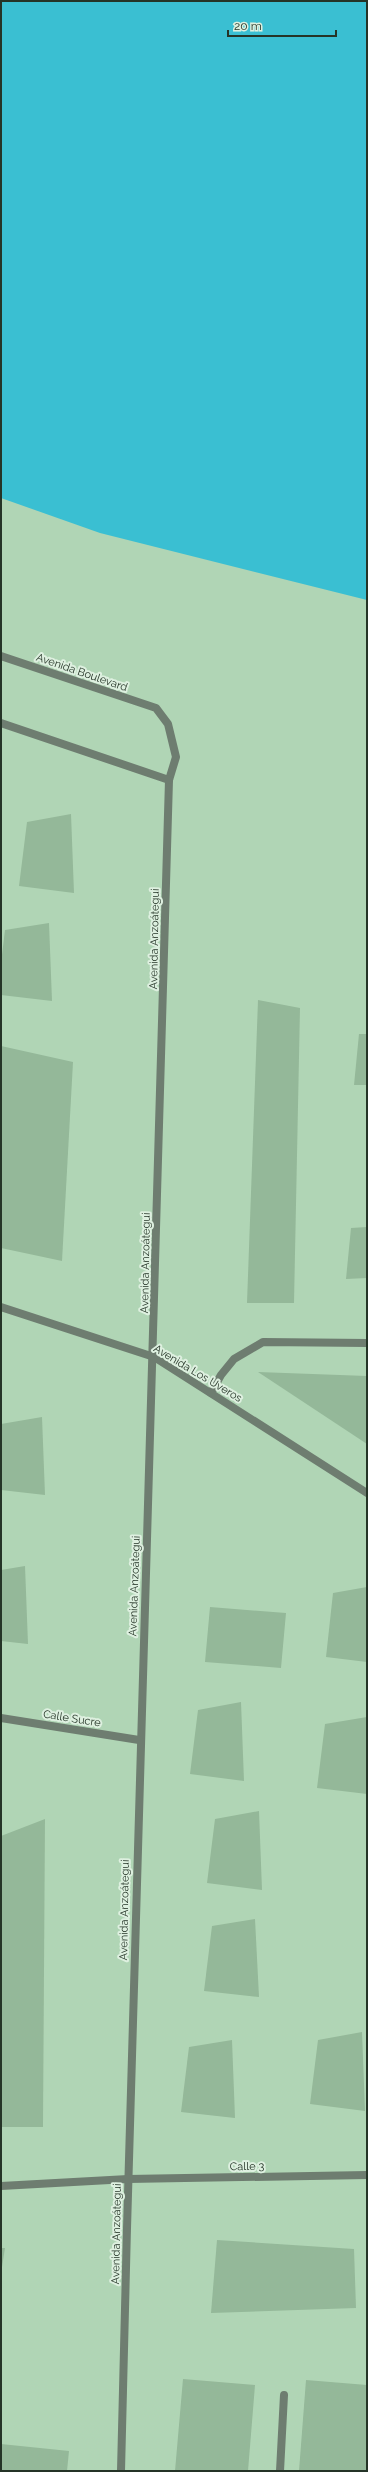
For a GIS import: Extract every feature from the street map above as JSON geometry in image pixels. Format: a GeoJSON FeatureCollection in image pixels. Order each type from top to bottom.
{"type":"FeatureCollection","features":[{"type":"Feature","properties":{"kind":"street","name":"Avenida Boulevard"},"geometry":{"type":"LineString","coordinates":[[1,656],[156,708]]}},
{"type":"Feature","properties":{"kind":"street","name":"Avenida Anzoátegui"},"geometry":{"type":"LineString","coordinates":[[121,2471],[139,1740],[154,1357],[168,780],[176,757],[168,724],[156,708]]}},
{"type":"Feature","properties":{"kind":"street"},"geometry":{"type":"LineString","coordinates":[[1,723],[168,780]]}},
{"type":"Feature","properties":{"kind":"street","name":"Avenida Los Uveros"},"geometry":{"type":"LineString","coordinates":[[1,1307],[154,1357],[367,1493]]}},
{"type":"Feature","properties":{"kind":"street"},"geometry":{"type":"LineString","coordinates":[[211,1393],[221,1375],[234,1359],[248,1349],[263,1342],[367,1343]]}},
{"type":"Feature","properties":{"kind":"street","name":"Calle Sucre"},"geometry":{"type":"LineString","coordinates":[[1,1718],[139,1740]]}},
{"type":"Feature","properties":{"kind":"street","name":"Calle 3"},"geometry":{"type":"LineString","coordinates":[[1,2186],[128,2179],[367,2175]]}},
{"type":"Feature","properties":{"kind":"street"},"geometry":{"type":"LineString","coordinates":[[280,2471],[284,2395]]}},
{"type":"Feature","properties":{"kind":"water"},"geometry":{"type":"Polygon","coordinates":[[[1,1],[367,1],[367,600],[100,533],[1,498],[1,1]]]}},
{"type":"Feature","properties":{"kind":"building"},"geometry":{"type":"Polygon","coordinates":[[[71,814],[74,893],[19,886],[27,822],[71,814]]]}},
{"type":"Feature","properties":{"kind":"building"},"geometry":{"type":"Polygon","coordinates":[[[49,923],[52,1001],[1,995],[1,963],[5,930],[49,923]]]}},
{"type":"Feature","properties":{"kind":"building"},"geometry":{"type":"Polygon","coordinates":[[[258,1000],[300,1008],[294,1303],[247,1303],[258,1000]]]}},
{"type":"Feature","properties":{"kind":"building"},"geometry":{"type":"Polygon","coordinates":[[[359,1034],[367,1034],[367,1085],[354,1085],[359,1034]]]}},
{"type":"Feature","properties":{"kind":"building"},"geometry":{"type":"Polygon","coordinates":[[[1,1046],[73,1062],[62,1261],[1,1248],[1,1046]]]}},
{"type":"Feature","properties":{"kind":"building"},"geometry":{"type":"Polygon","coordinates":[[[367,1227],[367,1278],[346,1279],[351,1228],[367,1227]]]}},
{"type":"Feature","properties":{"kind":"building"},"geometry":{"type":"Polygon","coordinates":[[[258,1372],[367,1376],[367,1444],[258,1372]]]}},
{"type":"Feature","properties":{"kind":"building"},"geometry":{"type":"Polygon","coordinates":[[[42,1417],[45,1495],[1,1490],[1,1424],[42,1417]]]}},
{"type":"Feature","properties":{"kind":"building"},"geometry":{"type":"Polygon","coordinates":[[[25,1566],[28,1644],[1,1641],[1,1570],[25,1566]]]}},
{"type":"Feature","properties":{"kind":"building"},"geometry":{"type":"Polygon","coordinates":[[[367,1587],[367,1662],[326,1657],[333,1593],[367,1587]]]}},
{"type":"Feature","properties":{"kind":"building"},"geometry":{"type":"Polygon","coordinates":[[[210,1607],[286,1613],[281,1668],[205,1662],[210,1607]]]}},
{"type":"Feature","properties":{"kind":"building"},"geometry":{"type":"Polygon","coordinates":[[[241,1702],[244,1781],[190,1774],[198,1710],[241,1702]]]}},
{"type":"Feature","properties":{"kind":"building"},"geometry":{"type":"Polygon","coordinates":[[[367,1717],[367,1794],[317,1788],[325,1724],[367,1717]]]}},
{"type":"Feature","properties":{"kind":"building"},"geometry":{"type":"Polygon","coordinates":[[[259,1811],[262,1890],[207,1883],[215,1819],[259,1811]]]}},
{"type":"Feature","properties":{"kind":"building"},"geometry":{"type":"Polygon","coordinates":[[[45,1819],[43,2127],[1,2127],[1,1836],[45,1819]]]}},
{"type":"Feature","properties":{"kind":"building"},"geometry":{"type":"Polygon","coordinates":[[[255,1919],[259,1997],[204,1991],[212,1926],[255,1919]]]}},
{"type":"Feature","properties":{"kind":"building"},"geometry":{"type":"Polygon","coordinates":[[[362,2032],[365,2111],[310,2104],[318,2040],[362,2032]]]}},
{"type":"Feature","properties":{"kind":"building"},"geometry":{"type":"Polygon","coordinates":[[[232,2040],[235,2118],[181,2112],[189,2047],[232,2040]]]}},
{"type":"Feature","properties":{"kind":"building"},"geometry":{"type":"Polygon","coordinates":[[[217,2240],[354,2249],[356,2308],[211,2313],[217,2240]]]}},
{"type":"Feature","properties":{"kind":"building"},"geometry":{"type":"Polygon","coordinates":[[[1,2248],[5,2248],[2,2267],[1,2267],[1,2248]]]}},
{"type":"Feature","properties":{"kind":"building"},"geometry":{"type":"Polygon","coordinates":[[[183,2379],[255,2385],[248,2471],[175,2471],[183,2379]]]}},
{"type":"Feature","properties":{"kind":"building"},"geometry":{"type":"Polygon","coordinates":[[[306,2380],[367,2385],[367,2471],[299,2471],[306,2380]]]}},
{"type":"Feature","properties":{"kind":"building"},"geometry":{"type":"Polygon","coordinates":[[[1,2444],[69,2451],[67,2471],[1,2471],[1,2444]]]}}]}
